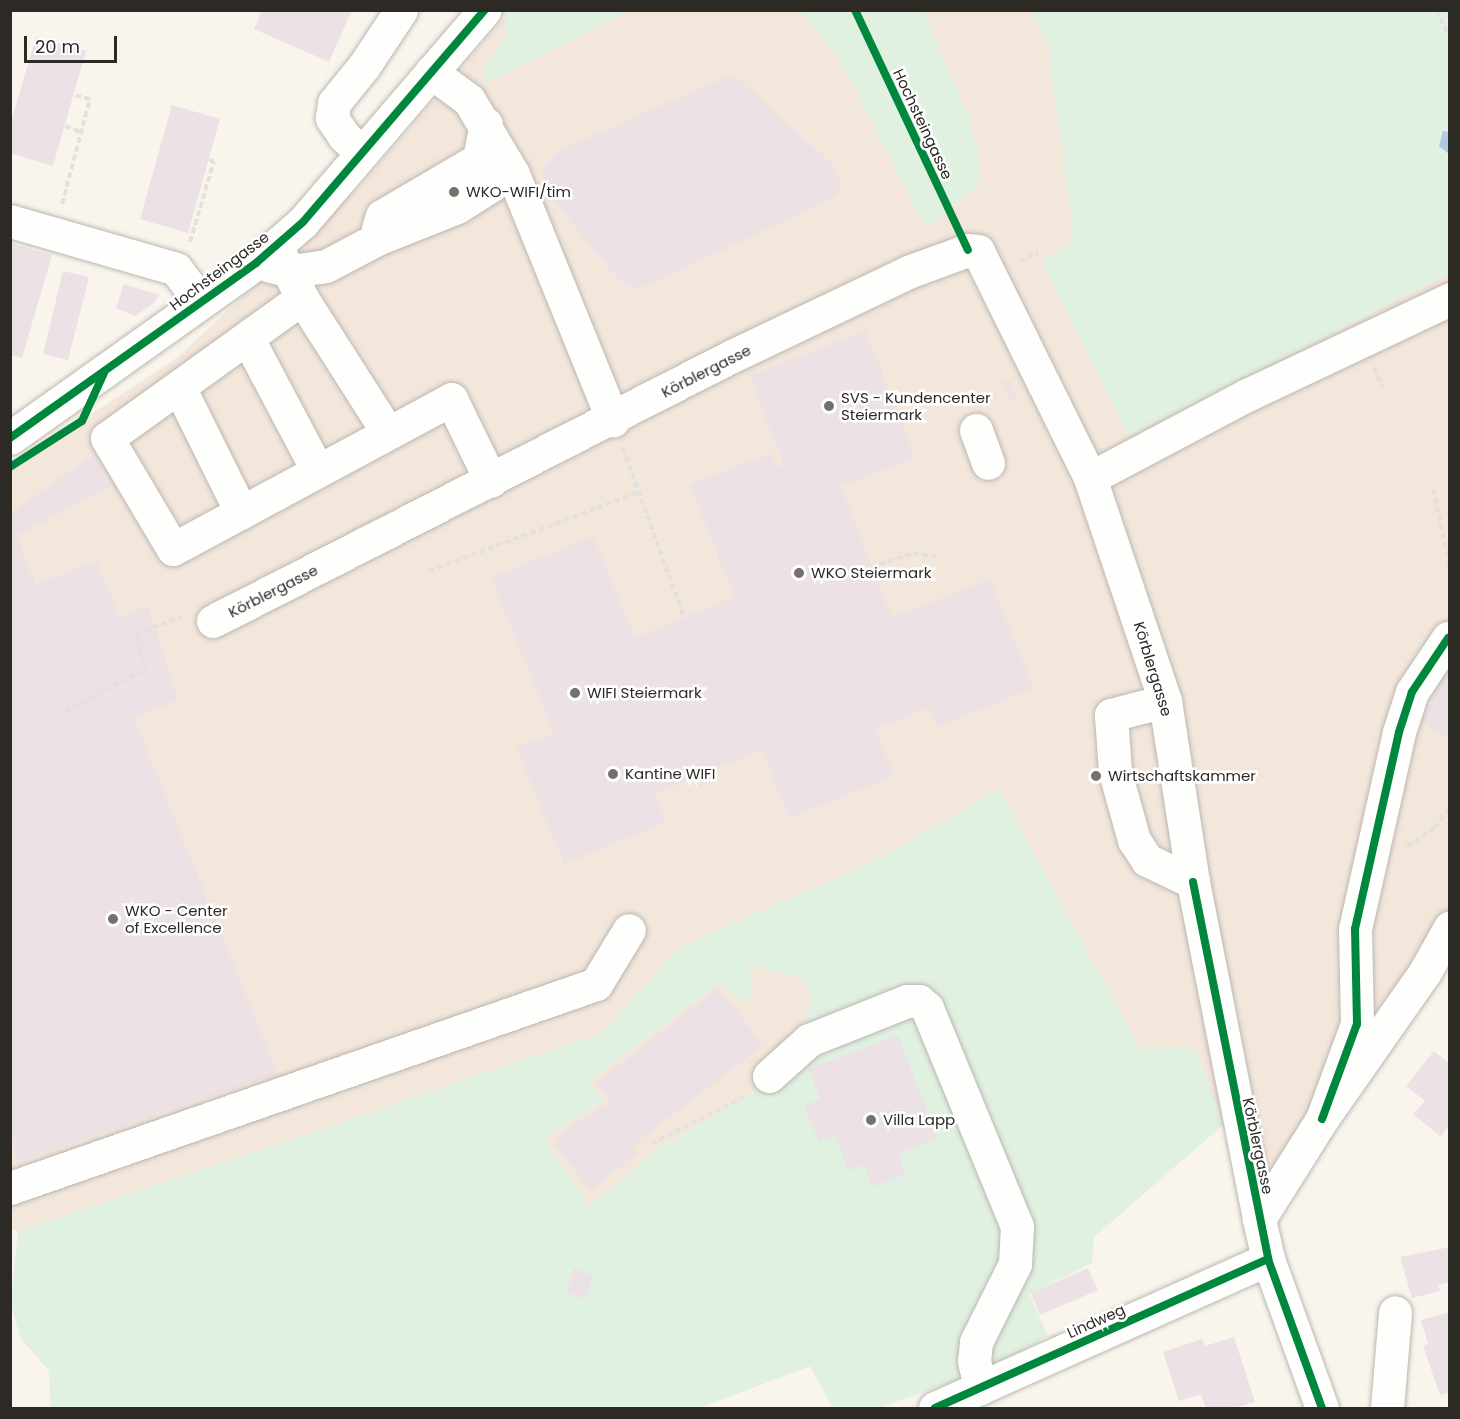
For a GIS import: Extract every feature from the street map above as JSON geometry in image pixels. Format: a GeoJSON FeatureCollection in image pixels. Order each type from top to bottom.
{"type":"FeatureCollection","features":[{"type":"Feature","properties":{"kind":"street"},"geometry":{"type":"LineString","coordinates":[[362,153],[344,136],[332,118],[334,103],[364,66],[401,10]]}},
{"type":"Feature","properties":{"kind":"street","name":"Hochsteingasse"},"geometry":{"type":"LineString","coordinates":[[10,438],[201,302],[281,270],[303,222],[485,10]]}},
{"type":"Feature","properties":{"kind":"street"},"geometry":{"type":"LineString","coordinates":[[431,72],[469,100],[513,174],[613,420]]}},
{"type":"Feature","properties":{"kind":"street"},"geometry":{"type":"LineString","coordinates":[[281,270],[326,266],[377,239],[457,207],[492,185],[499,167],[492,137]]}},
{"type":"Feature","properties":{"kind":"street"},"geometry":{"type":"LineString","coordinates":[[10,221],[176,269],[201,302]]}},
{"type":"Feature","properties":{"kind":"street","name":"Körblergasse"},"geometry":{"type":"LineString","coordinates":[[213,621],[613,420],[749,348],[909,272],[968,249],[978,251],[985,260],[1090,478],[1165,701],[1193,882],[1259,1219],[1268,1259],[1322,1408]]}},
{"type":"Feature","properties":{"kind":"street"},"geometry":{"type":"LineString","coordinates":[[281,270],[248,339],[107,438],[173,549],[451,399],[491,481]]}},
{"type":"Feature","properties":{"kind":"street"},"geometry":{"type":"LineString","coordinates":[[281,270],[388,433]]}},
{"type":"Feature","properties":{"kind":"street"},"geometry":{"type":"LineString","coordinates":[[1090,478],[1246,395],[1449,299]]}},
{"type":"Feature","properties":{"kind":"street"},"geometry":{"type":"LineString","coordinates":[[248,339],[318,471]]}},
{"type":"Feature","properties":{"kind":"street"},"geometry":{"type":"LineString","coordinates":[[179,387],[241,512]]}},
{"type":"Feature","properties":{"kind":"street"},"geometry":{"type":"LineString","coordinates":[[976,430],[988,463]]}},
{"type":"Feature","properties":{"kind":"street","name":"Körblergasse"},"geometry":{"type":"LineString","coordinates":[[1322,1119],[1357,1024],[1355,929],[1399,732],[1412,692],[1448,638]]}},
{"type":"Feature","properties":{"kind":"street"},"geometry":{"type":"LineString","coordinates":[[1165,701],[1111,715],[1115,772],[1134,840],[1147,860],[1193,882]]}},
{"type":"Feature","properties":{"kind":"street","name":"Körblergasse"},"geometry":{"type":"LineString","coordinates":[[1259,1219],[1322,1119],[1425,972],[1449,927]]}},
{"type":"Feature","properties":{"kind":"street"},"geometry":{"type":"LineString","coordinates":[[10,1188],[596,984],[629,930]]}},
{"type":"Feature","properties":{"kind":"street"},"geometry":{"type":"LineString","coordinates":[[769,1076],[809,1040],[907,1001],[919,1001],[927,1008],[1017,1226],[1015,1264],[976,1342],[974,1361],[980,1388]]}},
{"type":"Feature","properties":{"kind":"street","name":"Lindweg"},"geometry":{"type":"LineString","coordinates":[[935,1408],[1268,1259]]}},
{"type":"Feature","properties":{"kind":"street"},"geometry":{"type":"LineString","coordinates":[[1388,1408],[1395,1312]]}},
{"type":"Feature","properties":{"kind":"path"},"geometry":{"type":"LineString","coordinates":[[1436,10],[1449,37]]}},
{"type":"Feature","properties":{"kind":"path"},"geometry":{"type":"LineString","coordinates":[[53,234],[90,99],[74,95]]}},
{"type":"Feature","properties":{"kind":"path"},"geometry":{"type":"LineString","coordinates":[[65,126],[81,132]]}},
{"type":"Feature","properties":{"kind":"path"},"geometry":{"type":"LineString","coordinates":[[182,275],[214,161],[209,160]]}},
{"type":"Feature","properties":{"kind":"path"},"geometry":{"type":"LineString","coordinates":[[1378,377],[1382,387]]}},
{"type":"Feature","properties":{"kind":"path"},"geometry":{"type":"LineString","coordinates":[[613,420],[684,617]]}},
{"type":"Feature","properties":{"kind":"path"},"geometry":{"type":"LineString","coordinates":[[1433,489],[1449,566]]}},
{"type":"Feature","properties":{"kind":"path"},"geometry":{"type":"LineString","coordinates":[[429,570],[639,492]]}},
{"type":"Feature","properties":{"kind":"path"},"geometry":{"type":"LineString","coordinates":[[872,567],[913,553],[940,557]]}},
{"type":"Feature","properties":{"kind":"path"},"geometry":{"type":"LineString","coordinates":[[66,711],[146,669],[135,634],[178,618]]}},
{"type":"Feature","properties":{"kind":"path"},"geometry":{"type":"LineString","coordinates":[[1370,870],[1435,828],[1449,807]]}},
{"type":"Feature","properties":{"kind":"path"},"geometry":{"type":"LineString","coordinates":[[651,1144],[748,1094],[769,1076]]}},
{"type":"Feature","properties":{"kind":"shaded area"},"geometry":{"type":"Polygon","coordinates":[[[510,11],[1449,11],[1449,927],[1259,1219],[1247,1163],[1222,1125],[1094,1237],[1092,1263],[1029,1294],[1048,1336],[878,1408],[833,1408],[810,1366],[699,1408],[51,1408],[49,1371],[20,1337],[11,1303],[18,1232],[10,1227],[11,466],[177,358],[360,186],[510,11]]]}},
{"type":"Feature","properties":{"kind":"green space"},"geometry":{"type":"Polygon","coordinates":[[[499,11],[629,11],[484,85],[486,65],[506,39],[505,16],[499,11]]]}},
{"type":"Feature","properties":{"kind":"green space"},"geometry":{"type":"Polygon","coordinates":[[[799,11],[923,11],[968,115],[980,159],[978,184],[926,229],[840,58],[799,11]]]}},
{"type":"Feature","properties":{"kind":"green space"},"geometry":{"type":"Polygon","coordinates":[[[1032,11],[1449,11],[1449,274],[1129,436],[1041,259],[1069,247],[1073,231],[1047,40],[1032,11]]]}},
{"type":"Feature","properties":{"kind":"green space"},"geometry":{"type":"Polygon","coordinates":[[[999,788],[1140,1049],[1195,1047],[1223,1125],[1094,1237],[1092,1263],[1029,1294],[1048,1336],[985,1370],[878,1408],[833,1408],[810,1366],[699,1408],[51,1408],[49,1371],[20,1337],[11,1303],[18,1232],[600,1034],[680,947],[881,858],[999,788]],[[751,965],[749,972],[754,992],[745,1000],[736,1000],[721,982],[589,1081],[602,1102],[544,1139],[590,1206],[659,1148],[791,1071],[812,996],[802,979],[751,965]]]}},
{"type":"Feature","properties":{"kind":"water"},"geometry":{"type":"Polygon","coordinates":[[[1443,131],[1449,132],[1449,154],[1439,146],[1443,131]]]}},
{"type":"Feature","properties":{"kind":"building"},"geometry":{"type":"Polygon","coordinates":[[[262,10],[352,10],[329,62],[254,29],[262,10]]]}},
{"type":"Feature","properties":{"kind":"building"},"geometry":{"type":"Polygon","coordinates":[[[36,37],[86,51],[53,166],[10,153],[10,125],[36,37]]]}},
{"type":"Feature","properties":{"kind":"building"},"geometry":{"type":"Polygon","coordinates":[[[727,77],[741,81],[833,165],[840,180],[838,195],[649,285],[633,288],[619,280],[543,188],[543,168],[558,151],[727,77]]]}},
{"type":"Feature","properties":{"kind":"building"},"geometry":{"type":"Polygon","coordinates":[[[172,105],[220,119],[188,233],[140,219],[172,105]]]}},
{"type":"Feature","properties":{"kind":"building"},"geometry":{"type":"Polygon","coordinates":[[[10,243],[52,255],[22,358],[10,355],[10,243]]]}},
{"type":"Feature","properties":{"kind":"building"},"geometry":{"type":"Polygon","coordinates":[[[63,271],[89,277],[68,360],[43,354],[63,271]]]}},
{"type":"Feature","properties":{"kind":"building"},"geometry":{"type":"Polygon","coordinates":[[[124,284],[159,295],[154,303],[135,316],[116,308],[124,284]]]}},
{"type":"Feature","properties":{"kind":"building"},"geometry":{"type":"Polygon","coordinates":[[[866,331],[915,458],[841,486],[892,618],[990,579],[1034,688],[937,727],[929,708],[875,729],[894,776],[789,818],[762,750],[654,794],[666,822],[564,864],[517,748],[554,733],[491,578],[593,536],[635,638],[734,597],[690,484],[771,453],[777,467],[784,465],[750,376],[866,331]]]}},
{"type":"Feature","properties":{"kind":"building"},"geometry":{"type":"Polygon","coordinates":[[[1010,380],[1018,399],[1010,402],[1003,383],[1010,380]]]}},
{"type":"Feature","properties":{"kind":"building","name":"WKO - Center of Excellence"},"geometry":{"type":"Polygon","coordinates":[[[95,454],[109,488],[17,535],[35,585],[97,561],[119,617],[148,606],[178,699],[134,718],[278,1074],[18,1161],[10,1127],[10,513],[95,454]]]}},
{"type":"Feature","properties":{"kind":"building"},"geometry":{"type":"Polygon","coordinates":[[[1446,667],[1450,670],[1450,739],[1420,722],[1435,698],[1429,695],[1446,667]]]}},
{"type":"Feature","properties":{"kind":"building"},"geometry":{"type":"Polygon","coordinates":[[[718,988],[763,1045],[631,1147],[637,1154],[590,1190],[555,1144],[563,1131],[611,1102],[596,1083],[718,988]]]}},
{"type":"Feature","properties":{"kind":"building","name":"Villa Lapp"},"geometry":{"type":"Polygon","coordinates":[[[898,1035],[938,1138],[898,1154],[906,1174],[872,1187],[864,1165],[848,1171],[835,1136],[819,1142],[804,1105],[820,1099],[808,1069],[898,1035]]]}},
{"type":"Feature","properties":{"kind":"building"},"geometry":{"type":"Polygon","coordinates":[[[1434,1051],[1450,1064],[1450,1124],[1441,1137],[1413,1114],[1425,1101],[1406,1086],[1434,1051]]]}},
{"type":"Feature","properties":{"kind":"building"},"geometry":{"type":"Polygon","coordinates":[[[1450,1247],[1450,1282],[1438,1285],[1440,1291],[1412,1298],[1400,1257],[1450,1247]]]}},
{"type":"Feature","properties":{"kind":"building"},"geometry":{"type":"Polygon","coordinates":[[[574,1268],[594,1276],[585,1299],[566,1293],[574,1268]]]}},
{"type":"Feature","properties":{"kind":"building"},"geometry":{"type":"Polygon","coordinates":[[[1088,1268],[1098,1290],[1040,1315],[1031,1293],[1088,1268]]]}},
{"type":"Feature","properties":{"kind":"building"},"geometry":{"type":"Polygon","coordinates":[[[1450,1312],[1450,1392],[1440,1395],[1423,1346],[1428,1344],[1421,1320],[1450,1312]]]}},
{"type":"Feature","properties":{"kind":"building"},"geometry":{"type":"Polygon","coordinates":[[[1234,1337],[1255,1402],[1233,1408],[1206,1408],[1201,1394],[1179,1401],[1163,1352],[1202,1339],[1205,1346],[1234,1337]]]}},
{"type":"Feature","properties":{"kind":"cycle path"},"geometry":{"type":"LineString","coordinates":[[10,438],[256,263],[303,222],[485,10]]}},
{"type":"Feature","properties":{"kind":"cycle path"},"geometry":{"type":"LineString","coordinates":[[855,10],[968,250]]}},
{"type":"Feature","properties":{"kind":"cycle path"},"geometry":{"type":"LineString","coordinates":[[10,467],[82,421],[104,373]]}},
{"type":"Feature","properties":{"kind":"cycle path"},"geometry":{"type":"LineString","coordinates":[[1322,1119],[1357,1024],[1355,929],[1399,732],[1412,692],[1448,638]]}},
{"type":"Feature","properties":{"kind":"cycle path"},"geometry":{"type":"LineString","coordinates":[[1193,882],[1268,1259],[1322,1408]]}},
{"type":"Feature","properties":{"kind":"cycle path"},"geometry":{"type":"LineString","coordinates":[[935,1408],[1268,1259]]}},
{"type":"Feature","properties":{"kind":"place","name":"WKO-WIFI/tim"},"geometry":{"type":"Point","coordinates":[454,192]}},
{"type":"Feature","properties":{"kind":"place","name":"SVS - Kundencenter Steiermark"},"geometry":{"type":"Point","coordinates":[829,406]}},
{"type":"Feature","properties":{"kind":"place","name":"WKO Steiermark"},"geometry":{"type":"Point","coordinates":[799,573]}},
{"type":"Feature","properties":{"kind":"place","name":"WIFI Steiermark"},"geometry":{"type":"Point","coordinates":[575,693]}},
{"type":"Feature","properties":{"kind":"place","name":"Kantine WIFI"},"geometry":{"type":"Point","coordinates":[613,774]}},
{"type":"Feature","properties":{"kind":"place","name":"Wirtschaftskammer"},"geometry":{"type":"Point","coordinates":[1096,776]}},
{"type":"Feature","properties":{"kind":"place","name":"WKO - Center of Excellence"},"geometry":{"type":"Point","coordinates":[113,919]}},
{"type":"Feature","properties":{"kind":"place","name":"Villa Lapp"},"geometry":{"type":"Point","coordinates":[871,1120]}}]}
